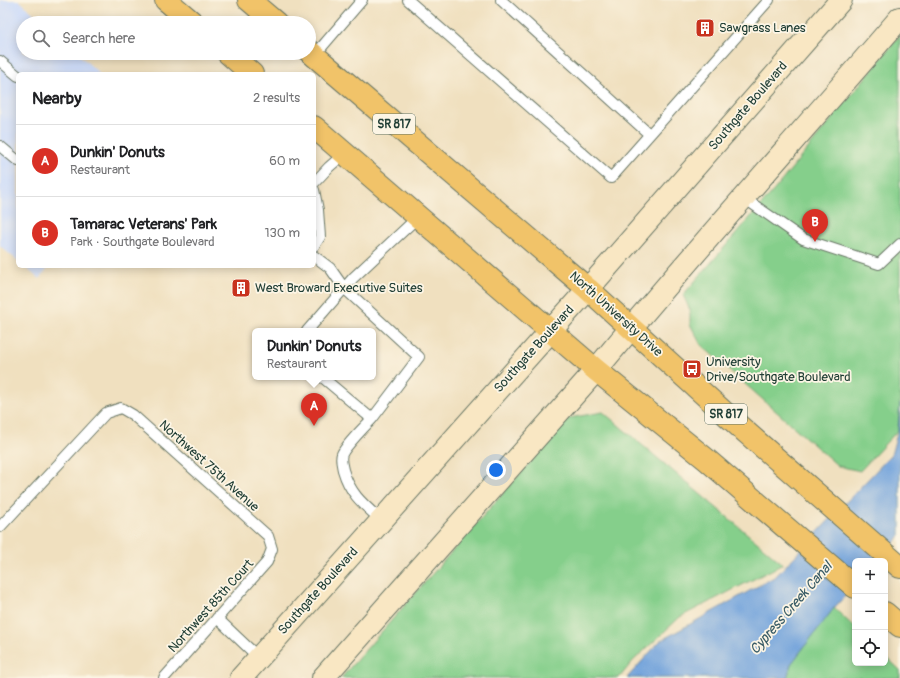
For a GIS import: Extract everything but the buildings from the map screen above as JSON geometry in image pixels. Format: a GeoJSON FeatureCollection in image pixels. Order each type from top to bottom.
{"type":"FeatureCollection","features":[{"type":"Feature","properties":{"kind":"main road"},"geometry":{"type":"LineString","coordinates":[[166,0],[185,16]]}},
{"type":"Feature","properties":{"kind":"main road"},"geometry":{"type":"LineString","coordinates":[[249,0],[268,16]]}},
{"type":"Feature","properties":{"kind":"main road","name":"Southgate Boulevard"},"geometry":{"type":"LineString","coordinates":[[241,678],[588,289],[841,0]]}},
{"type":"Feature","properties":{"kind":"main road"},"geometry":{"type":"LineString","coordinates":[[323,678],[596,370],[631,327],[830,101],[900,18]]}},
{"type":"Feature","properties":{"kind":"main road","name":"North University Drive"},"geometry":{"type":"LineString","coordinates":[[316,56],[588,289],[739,426],[900,567]]}},
{"type":"Feature","properties":{"kind":"main road"},"geometry":{"type":"LineString","coordinates":[[236,60],[250,72]]}},
{"type":"Feature","properties":{"kind":"main road"},"geometry":{"type":"LineString","coordinates":[[316,129],[596,370],[706,459],[852,584]]}},
{"type":"Feature","properties":{"kind":"main road"},"geometry":{"type":"LineString","coordinates":[[888,615],[900,626]]}},
{"type":"Feature","properties":{"kind":"lane"},"geometry":{"type":"LineString","coordinates":[[316,49],[362,0]]}},
{"type":"Feature","properties":{"kind":"lane"},"geometry":{"type":"LineString","coordinates":[[408,0],[611,178],[769,0]]}},
{"type":"Feature","properties":{"kind":"lane"},"geometry":{"type":"LineString","coordinates":[[500,0],[649,134]]}},
{"type":"Feature","properties":{"kind":"lane"},"geometry":{"type":"LineString","coordinates":[[0,61],[16,74]]}},
{"type":"Feature","properties":{"kind":"lane"},"geometry":{"type":"LineString","coordinates":[[0,146],[16,159]]}},
{"type":"Feature","properties":{"kind":"lane"},"geometry":{"type":"LineString","coordinates":[[316,181],[344,154]]}},
{"type":"Feature","properties":{"kind":"lane"},"geometry":{"type":"LineString","coordinates":[[744,198],[803,239],[879,264],[900,244]]}},
{"type":"Feature","properties":{"kind":"lane"},"geometry":{"type":"LineString","coordinates":[[316,200],[320,237],[316,243]]}},
{"type":"Feature","properties":{"kind":"lane"},"geometry":{"type":"LineString","coordinates":[[310,328],[344,288],[418,217]]}},
{"type":"Feature","properties":{"kind":"lane"},"geometry":{"type":"LineString","coordinates":[[316,258],[330,268],[344,288],[419,357],[372,419],[342,455],[342,465],[345,478],[351,491],[381,520]]}},
{"type":"Feature","properties":{"kind":"lane"},"geometry":{"type":"LineString","coordinates":[[326,380],[372,419]]}},
{"type":"Feature","properties":{"kind":"lane","name":"Northwest 75th Avenue"},"geometry":{"type":"LineString","coordinates":[[0,527],[106,413],[121,408],[133,415],[268,536],[272,549]]}},
{"type":"Feature","properties":{"kind":"lane","name":"Northwest 85th Court"},"geometry":{"type":"LineString","coordinates":[[164,678],[267,562],[272,549]]}},
{"type":"Feature","properties":{"kind":"lane"},"geometry":{"type":"LineString","coordinates":[[217,618],[259,658]]}},
{"type":"Feature","properties":{"kind":"shaded area"},"geometry":{"type":"Polygon","coordinates":[[[0,0],[19,0],[36,16],[16,16],[16,60],[85,60],[98,72],[16,72],[16,259],[0,246],[0,0]]]}},
{"type":"Feature","properties":{"kind":"shaded area"},"geometry":{"type":"Polygon","coordinates":[[[26,268],[48,268],[39,279],[26,268]]]}},
{"type":"Feature","properties":{"kind":"green space"},"geometry":{"type":"Polygon","coordinates":[[[900,35],[900,404],[898,430],[860,471],[838,466],[701,345],[690,324],[690,310],[683,295],[775,189],[900,35]]]}},
{"type":"Feature","properties":{"kind":"green space"},"geometry":{"type":"Polygon","coordinates":[[[603,412],[783,564],[680,617],[633,661],[619,678],[341,678],[569,418],[603,412]]]}},
{"type":"Feature","properties":{"kind":"green space"},"geometry":{"type":"Polygon","coordinates":[[[834,608],[852,625],[852,666],[888,666],[888,659],[900,670],[900,678],[787,678],[791,664],[834,608]]]}},
{"type":"Feature","properties":{"kind":"water","name":"Cypress Creek Canal"},"geometry":{"type":"Polygon","coordinates":[[[900,404],[900,536],[880,558],[852,558],[852,588],[834,608],[791,664],[787,678],[627,678],[660,641],[776,576],[891,455],[898,430],[900,404]]]}},
{"type":"Feature","properties":{"kind":"place","name":"Sawgrass Lanes"},"geometry":{"type":"Point","coordinates":[705,28]}},
{"type":"Feature","properties":{"kind":"place","name":"Tamarac Veterans' Park"},"geometry":{"type":"Point","coordinates":[815,242]}},
{"type":"Feature","properties":{"kind":"place","name":"West Broward Executive Suites"},"geometry":{"type":"Point","coordinates":[241,288]}},
{"type":"Feature","properties":{"kind":"place","name":"University Drive/Southgate Boulevard"},"geometry":{"type":"Point","coordinates":[692,369]}},
{"type":"Feature","properties":{"kind":"place","name":"Dunkin' Donuts"},"geometry":{"type":"Point","coordinates":[314,426]}}]}
